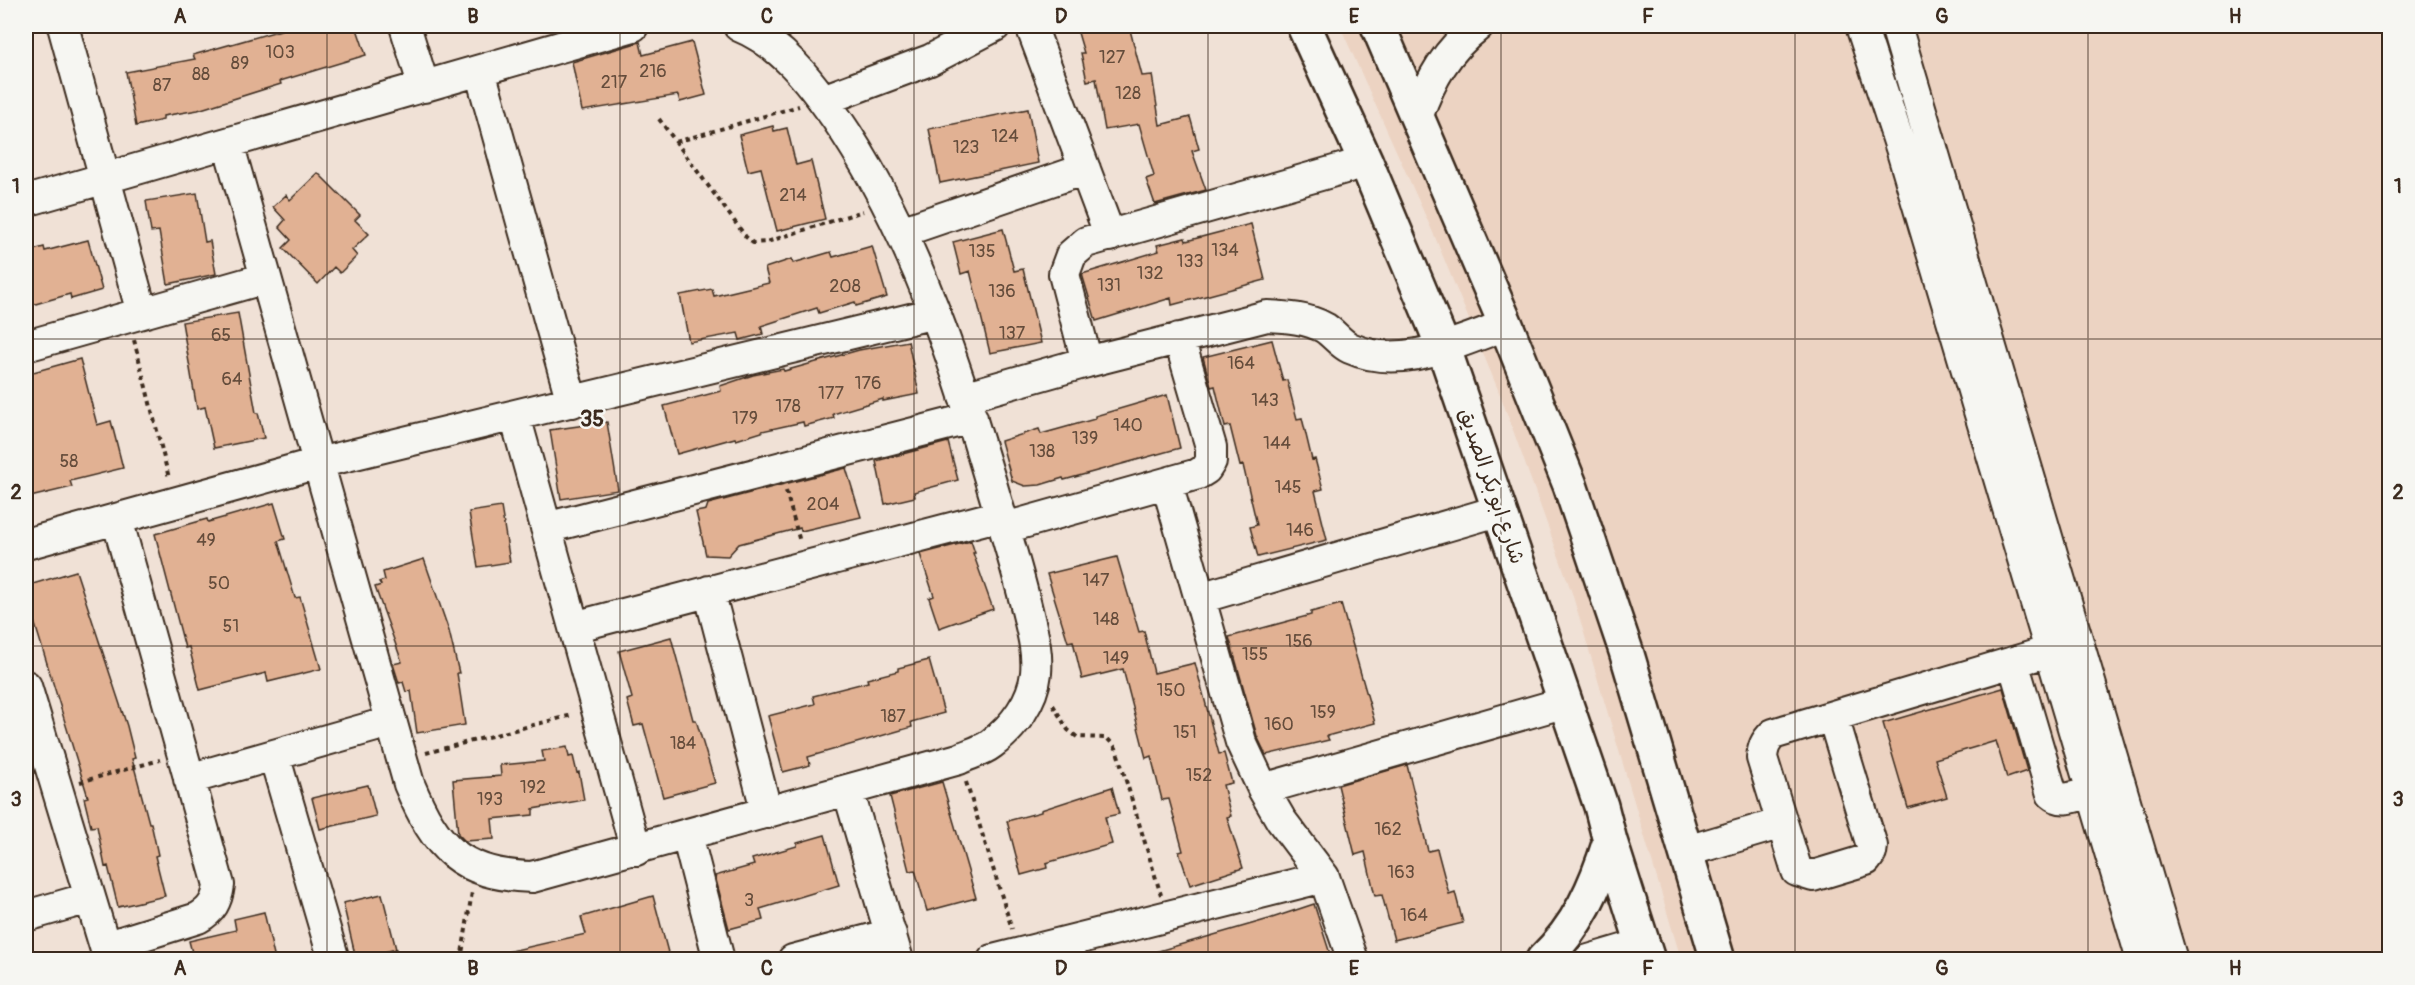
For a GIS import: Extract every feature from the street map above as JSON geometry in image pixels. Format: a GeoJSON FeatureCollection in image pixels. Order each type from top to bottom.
{"type":"FeatureCollection","features":[{"type":"Feature","properties":{"kind":"main road","name":"شارع ابو بكر الصديق"},"geometry":{"type":"LineString","coordinates":[[1304,26],[1366,162],[1443,346],[1601,806],[1645,952]]}},
{"type":"Feature","properties":{"kind":"main road"},"geometry":{"type":"LineString","coordinates":[[1378,26],[1506,325],[1574,496],[1626,651],[1718,960]]}},
{"type":"Feature","properties":{"kind":"main road"},"geometry":{"type":"LineString","coordinates":[[1543,960],[1569,931],[1587,903],[1610,841]]}},
{"type":"Feature","properties":{"kind":"street"},"geometry":{"type":"LineString","coordinates":[[63,26],[105,178],[135,315]]}},
{"type":"Feature","properties":{"kind":"street"},"geometry":{"type":"LineString","coordinates":[[405,26],[424,87]]}},
{"type":"Feature","properties":{"kind":"street"},"geometry":{"type":"LineString","coordinates":[[26,201],[480,71],[555,37],[633,26]]}},
{"type":"Feature","properties":{"kind":"street"},"geometry":{"type":"LineString","coordinates":[[228,143],[390,722],[420,810],[435,836],[454,854],[477,868],[504,876],[532,877],[959,759],[990,744],[1016,720],[1030,698],[1036,674],[1037,650],[1003,521],[968,407],[935,313],[888,203],[863,158],[823,100],[795,66],[774,46],[752,31],[739,26]]}},
{"type":"Feature","properties":{"kind":"street"},"geometry":{"type":"LineString","coordinates":[[823,100],[930,60],[960,35],[995,26]]}},
{"type":"Feature","properties":{"kind":"street"},"geometry":{"type":"LineString","coordinates":[[1030,26],[1110,236]]}},
{"type":"Feature","properties":{"kind":"street"},"geometry":{"type":"LineString","coordinates":[[1418,115],[1428,87],[1443,61],[1462,38],[1478,26]]}},
{"type":"Feature","properties":{"kind":"street"},"geometry":{"type":"LineString","coordinates":[[1861,26],[1904,159],[2142,960]]}},
{"type":"Feature","properties":{"kind":"street"},"geometry":{"type":"LineString","coordinates":[[1896,26],[2172,960]]}},
{"type":"Feature","properties":{"kind":"street"},"geometry":{"type":"LineString","coordinates":[[480,71],[572,402]]}},
{"type":"Feature","properties":{"kind":"street"},"geometry":{"type":"LineString","coordinates":[[1087,362],[1064,274],[1071,255],[1086,242],[1366,162]]}},
{"type":"Feature","properties":{"kind":"street"},"geometry":{"type":"LineString","coordinates":[[901,232],[1085,170]]}},
{"type":"Feature","properties":{"kind":"street"},"geometry":{"type":"LineString","coordinates":[[26,346],[266,278]]}},
{"type":"Feature","properties":{"kind":"street"},"geometry":{"type":"LineString","coordinates":[[26,544],[318,463],[935,313]]}},
{"type":"Feature","properties":{"kind":"street"},"geometry":{"type":"LineString","coordinates":[[546,528],[780,468],[968,407],[1087,362],[1267,316],[1297,317],[1326,328],[1349,348],[1380,357],[1413,356],[1506,325]]}},
{"type":"Feature","properties":{"kind":"street"},"geometry":{"type":"LineString","coordinates":[[574,627],[806,566],[1167,484],[1198,474],[1206,469],[1211,461],[1211,447],[1179,338]]}},
{"type":"Feature","properties":{"kind":"street"},"geometry":{"type":"LineString","coordinates":[[515,416],[636,850]]}},
{"type":"Feature","properties":{"kind":"street"},"geometry":{"type":"LineString","coordinates":[[1167,484],[1241,742],[1263,789],[1288,830],[1324,877],[1353,960]]}},
{"type":"Feature","properties":{"kind":"street"},"geometry":{"type":"LineString","coordinates":[[1200,598],[1501,510]]}},
{"type":"Feature","properties":{"kind":"street"},"geometry":{"type":"LineString","coordinates":[[26,686],[107,953],[207,913],[214,904],[219,885],[117,519]]}},
{"type":"Feature","properties":{"kind":"street"},"geometry":{"type":"LineString","coordinates":[[709,591],[767,813]]}},
{"type":"Feature","properties":{"kind":"street"},"geometry":{"type":"LineString","coordinates":[[1833,717],[1872,846],[1871,853],[1866,860],[1813,876],[1797,871],[1762,758],[1767,740],[1773,734],[2050,651]]}},
{"type":"Feature","properties":{"kind":"street"},"geometry":{"type":"LineString","coordinates":[[2013,662],[2052,794],[2057,799],[2063,800],[2092,791]]}},
{"type":"Feature","properties":{"kind":"street"},"geometry":{"type":"LineString","coordinates":[[1263,789],[1566,702]]}},
{"type":"Feature","properties":{"kind":"street"},"geometry":{"type":"LineString","coordinates":[[186,766],[274,755],[390,722]]}},
{"type":"Feature","properties":{"kind":"street"},"geometry":{"type":"LineString","coordinates":[[274,755],[334,960]]}},
{"type":"Feature","properties":{"kind":"street"},"geometry":{"type":"LineString","coordinates":[[793,960],[894,947],[848,790]]}},
{"type":"Feature","properties":{"kind":"street"},"geometry":{"type":"LineString","coordinates":[[1687,851],[1782,823]]}},
{"type":"Feature","properties":{"kind":"street"},"geometry":{"type":"LineString","coordinates":[[687,835],[719,960]]}},
{"type":"Feature","properties":{"kind":"street"},"geometry":{"type":"LineString","coordinates":[[1006,956],[1324,877]]}},
{"type":"Feature","properties":{"kind":"street"},"geometry":{"type":"LineString","coordinates":[[26,916],[89,898]]}},
{"type":"Feature","properties":{"kind":"street"},"geometry":{"type":"LineString","coordinates":[[1590,959],[1645,952]]}},
{"type":"Feature","properties":{"kind":"path"},"geometry":{"type":"LineString","coordinates":[[676,142],[823,100]]}},
{"type":"Feature","properties":{"kind":"path"},"geometry":{"type":"LineString","coordinates":[[659,119],[746,237],[753,243],[767,242],[888,203]]}},
{"type":"Feature","properties":{"kind":"path"},"geometry":{"type":"LineString","coordinates":[[135,315],[175,502]]}},
{"type":"Feature","properties":{"kind":"path"},"geometry":{"type":"LineString","coordinates":[[780,468],[806,566]]}},
{"type":"Feature","properties":{"kind":"path"},"geometry":{"type":"LineString","coordinates":[[1036,674],[1068,730],[1077,737],[1107,738],[1116,748],[1167,916]]}},
{"type":"Feature","properties":{"kind":"path"},"geometry":{"type":"LineString","coordinates":[[402,759],[596,709]]}},
{"type":"Feature","properties":{"kind":"path"},"geometry":{"type":"LineString","coordinates":[[959,759],[1006,956]]}},
{"type":"Feature","properties":{"kind":"path"},"geometry":{"type":"LineString","coordinates":[[57,789],[186,766]]}},
{"type":"Feature","properties":{"kind":"path"},"geometry":{"type":"LineString","coordinates":[[460,959],[477,868]]}},
{"type":"Feature","properties":{"kind":"shaded area"},"geometry":{"type":"Polygon","coordinates":[[[1340,26],[2389,26],[2389,959],[1681,959],[1572,593],[1501,397],[1435,237],[1340,26]]]}},
{"type":"Feature","properties":{"kind":"building"},"geometry":{"type":"Polygon","coordinates":[[[280,26],[356,26],[366,55],[280,81],[281,84],[198,110],[163,116],[163,120],[136,126],[126,72],[195,59],[193,55],[281,30],[280,26]]]}},
{"type":"Feature","properties":{"kind":"building"},"geometry":{"type":"Polygon","coordinates":[[[1076,26],[1129,26],[1142,76],[1152,75],[1160,125],[1190,117],[1199,149],[1192,151],[1206,190],[1155,204],[1146,179],[1154,176],[1139,124],[1105,130],[1096,79],[1087,81],[1081,53],[1084,53],[1076,26]]]}},
{"type":"Feature","properties":{"kind":"building"},"geometry":{"type":"Polygon","coordinates":[[[640,42],[643,55],[692,42],[706,95],[680,102],[678,95],[582,111],[572,62],[640,42]]]}},
{"type":"Feature","properties":{"kind":"building"},"geometry":{"type":"Polygon","coordinates":[[[1028,109],[1038,163],[940,183],[929,129],[1028,109]]]}},
{"type":"Feature","properties":{"kind":"building"},"geometry":{"type":"Polygon","coordinates":[[[773,126],[774,131],[787,128],[796,165],[811,161],[825,219],[777,231],[761,168],[748,171],[739,135],[773,126]]]}},
{"type":"Feature","properties":{"kind":"building"},"geometry":{"type":"Polygon","coordinates":[[[318,173],[360,215],[355,220],[369,234],[352,250],[357,256],[340,273],[334,267],[318,284],[283,248],[291,240],[279,227],[285,220],[273,207],[286,195],[290,200],[318,173]]]}},
{"type":"Feature","properties":{"kind":"building"},"geometry":{"type":"Polygon","coordinates":[[[197,193],[205,242],[210,241],[216,274],[168,284],[159,231],[151,232],[146,201],[197,193]]]}},
{"type":"Feature","properties":{"kind":"building"},"geometry":{"type":"Polygon","coordinates":[[[1251,224],[1265,280],[1172,305],[1171,298],[1096,321],[1082,274],[1159,251],[1157,245],[1185,238],[1186,241],[1251,224]]]}},
{"type":"Feature","properties":{"kind":"building"},"geometry":{"type":"Polygon","coordinates":[[[1003,229],[1014,271],[1023,269],[1041,343],[990,353],[970,271],[961,274],[953,242],[1003,229]]]}},
{"type":"Feature","properties":{"kind":"building"},"geometry":{"type":"Polygon","coordinates":[[[88,240],[102,290],[71,299],[70,294],[32,305],[26,283],[26,252],[44,247],[45,251],[88,240]]]}},
{"type":"Feature","properties":{"kind":"building"},"geometry":{"type":"Polygon","coordinates":[[[872,246],[887,297],[856,306],[855,302],[819,313],[817,308],[761,326],[763,334],[740,340],[738,333],[689,342],[680,295],[712,289],[714,296],[769,283],[765,268],[792,259],[793,263],[831,252],[833,257],[872,246]]]}},
{"type":"Feature","properties":{"kind":"building"},"geometry":{"type":"Polygon","coordinates":[[[238,313],[256,413],[258,413],[264,438],[214,448],[205,407],[197,409],[182,322],[238,313]]]}},
{"type":"Feature","properties":{"kind":"building"},"geometry":{"type":"Polygon","coordinates":[[[1272,340],[1283,381],[1287,380],[1297,419],[1302,418],[1312,460],[1315,459],[1323,489],[1315,491],[1327,540],[1258,557],[1250,527],[1257,525],[1243,465],[1240,466],[1230,426],[1225,427],[1215,386],[1211,387],[1203,357],[1272,340]]]}},
{"type":"Feature","properties":{"kind":"building"},"geometry":{"type":"Polygon","coordinates":[[[908,341],[919,394],[883,401],[883,399],[833,414],[834,418],[804,426],[803,422],[762,431],[736,440],[735,438],[677,454],[664,406],[721,391],[720,386],[753,375],[783,369],[784,371],[859,350],[908,341]]]}},
{"type":"Feature","properties":{"kind":"building"},"geometry":{"type":"Polygon","coordinates":[[[80,359],[97,425],[111,421],[123,468],[70,481],[72,487],[26,498],[26,374],[80,359]]]}},
{"type":"Feature","properties":{"kind":"building"},"geometry":{"type":"Polygon","coordinates":[[[1167,395],[1180,448],[1040,485],[1025,486],[1012,481],[1001,441],[1039,429],[1041,434],[1167,395]]]}},
{"type":"Feature","properties":{"kind":"building"},"geometry":{"type":"Polygon","coordinates":[[[607,422],[618,490],[561,499],[550,430],[607,422]]]}},
{"type":"Feature","properties":{"kind":"building"},"geometry":{"type":"Polygon","coordinates":[[[948,442],[958,480],[914,492],[915,497],[885,504],[876,461],[948,442]]]}},
{"type":"Feature","properties":{"kind":"building"},"geometry":{"type":"Polygon","coordinates":[[[846,468],[861,517],[801,531],[800,528],[739,544],[728,556],[706,555],[696,512],[706,510],[708,504],[846,468]]]}},
{"type":"Feature","properties":{"kind":"building"},"geometry":{"type":"Polygon","coordinates":[[[274,503],[285,539],[278,541],[295,598],[300,597],[321,669],[268,682],[266,673],[200,690],[189,647],[185,648],[155,534],[274,503]]]}},
{"type":"Feature","properties":{"kind":"building"},"geometry":{"type":"Polygon","coordinates":[[[501,507],[510,562],[478,567],[469,512],[501,507]]]}},
{"type":"Feature","properties":{"kind":"building"},"geometry":{"type":"Polygon","coordinates":[[[971,541],[993,609],[939,628],[929,598],[934,596],[920,554],[971,541]]]}},
{"type":"Feature","properties":{"kind":"building"},"geometry":{"type":"Polygon","coordinates":[[[1117,557],[1139,632],[1144,631],[1154,673],[1195,663],[1219,754],[1224,753],[1232,783],[1223,785],[1231,816],[1227,817],[1243,868],[1190,885],[1179,852],[1183,851],[1169,799],[1162,800],[1151,756],[1146,758],[1123,669],[1082,679],[1073,641],[1068,642],[1047,574],[1117,557]]]}},
{"type":"Feature","properties":{"kind":"building"},"geometry":{"type":"Polygon","coordinates":[[[424,559],[449,631],[459,673],[457,673],[465,725],[417,733],[411,691],[406,692],[403,682],[399,683],[393,664],[402,662],[375,587],[381,585],[379,582],[385,580],[383,572],[424,559]]]}},
{"type":"Feature","properties":{"kind":"building"},"geometry":{"type":"Polygon","coordinates":[[[76,571],[127,726],[135,758],[132,759],[149,823],[151,823],[158,855],[155,856],[165,896],[118,907],[108,866],[105,867],[97,826],[91,827],[84,798],[88,797],[26,595],[26,586],[76,571]]]}},
{"type":"Feature","properties":{"kind":"building"},"geometry":{"type":"Polygon","coordinates":[[[1341,604],[1375,723],[1327,736],[1329,740],[1266,755],[1257,736],[1229,637],[1311,615],[1311,612],[1341,604]]]}},
{"type":"Feature","properties":{"kind":"building"},"geometry":{"type":"Polygon","coordinates":[[[671,637],[693,720],[696,720],[715,783],[663,797],[643,724],[634,726],[627,700],[632,698],[619,651],[671,637]]]}},
{"type":"Feature","properties":{"kind":"building"},"geometry":{"type":"Polygon","coordinates":[[[929,660],[944,713],[911,722],[912,727],[808,757],[810,765],[783,772],[768,716],[815,704],[813,696],[868,682],[867,679],[929,660]]]}},
{"type":"Feature","properties":{"kind":"building"},"geometry":{"type":"Polygon","coordinates":[[[2003,688],[2027,771],[2007,778],[1996,741],[1935,759],[1947,797],[1908,808],[1883,723],[2003,688]]]}},
{"type":"Feature","properties":{"kind":"building"},"geometry":{"type":"Polygon","coordinates":[[[567,747],[569,757],[573,756],[577,773],[579,772],[584,800],[533,809],[533,815],[492,819],[494,839],[465,841],[458,834],[453,780],[501,776],[500,765],[544,761],[542,751],[567,747]]]}},
{"type":"Feature","properties":{"kind":"building"},"geometry":{"type":"Polygon","coordinates":[[[1407,765],[1428,851],[1437,849],[1449,894],[1455,892],[1463,923],[1394,940],[1382,895],[1375,896],[1365,852],[1355,855],[1338,785],[1407,765]]]}},
{"type":"Feature","properties":{"kind":"building"},"geometry":{"type":"Polygon","coordinates":[[[942,782],[976,898],[927,911],[915,870],[909,871],[890,796],[942,782]]]}},
{"type":"Feature","properties":{"kind":"building"},"geometry":{"type":"Polygon","coordinates":[[[368,785],[376,816],[320,829],[312,798],[368,785]]]}},
{"type":"Feature","properties":{"kind":"building"},"geometry":{"type":"Polygon","coordinates":[[[1112,787],[1119,814],[1105,817],[1112,844],[1046,863],[1047,868],[1021,875],[1007,821],[1041,812],[1041,810],[1112,787]]]}},
{"type":"Feature","properties":{"kind":"building"},"geometry":{"type":"Polygon","coordinates":[[[825,835],[839,885],[760,909],[763,920],[729,929],[715,876],[754,865],[752,859],[825,835]]]}},
{"type":"Feature","properties":{"kind":"building"},"geometry":{"type":"Polygon","coordinates":[[[382,894],[396,949],[356,959],[343,903],[382,894]]]}},
{"type":"Feature","properties":{"kind":"building"},"geometry":{"type":"Polygon","coordinates":[[[653,896],[670,960],[503,960],[502,953],[586,934],[581,917],[653,896]]]}},
{"type":"Feature","properties":{"kind":"building"},"geometry":{"type":"Polygon","coordinates":[[[1314,904],[1332,960],[1141,960],[1141,956],[1314,904]]]}},
{"type":"Feature","properties":{"kind":"building"},"geometry":{"type":"Polygon","coordinates":[[[264,912],[275,960],[194,960],[189,941],[236,930],[234,919],[264,912]]]}},
{"type":"Feature","properties":{"kind":"district","name":"35"},"geometry":{"type":"Point","coordinates":[592,418]}}]}
